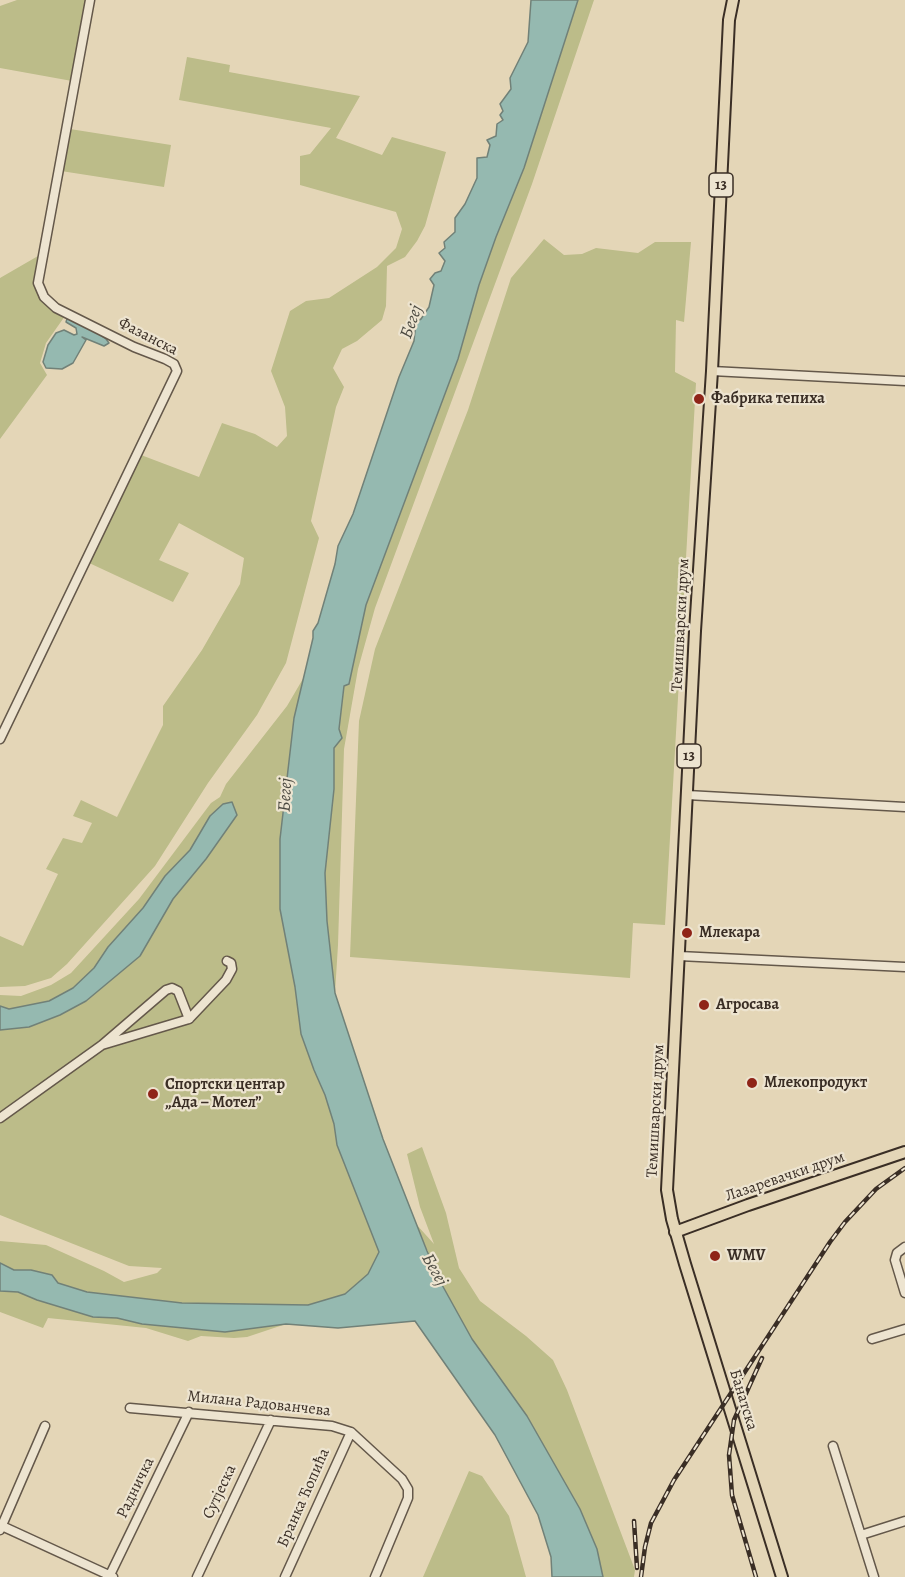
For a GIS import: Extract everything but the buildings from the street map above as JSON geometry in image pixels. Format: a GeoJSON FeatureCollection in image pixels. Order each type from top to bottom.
{"type":"FeatureCollection","features":[{"type":"Feature","properties":{"kind":"main road","name":"Темишварски друм"},"geometry":{"type":"LineString","coordinates":[[726,0],[729,20]]}},
{"type":"Feature","properties":{"kind":"main road","name":"Темишварски друм"},"geometry":{"type":"LineString","coordinates":[[675,1232],[667,1190],[729,20],[733,0]]}},
{"type":"Feature","properties":{"kind":"main road","name":"Лазаревачки друм"},"geometry":{"type":"LineString","coordinates":[[675,1232],[741,1207],[905,1152]]}},
{"type":"Feature","properties":{"kind":"main road","name":"Банатска"},"geometry":{"type":"LineString","coordinates":[[675,1232],[782,1577]]}},
{"type":"Feature","properties":{"kind":"street","name":"Фазанска"},"geometry":{"type":"LineString","coordinates":[[0,739],[177,371],[174,364],[165,359],[134,347],[56,308],[44,297],[38,283],[90,0]]}},
{"type":"Feature","properties":{"kind":"street"},"geometry":{"type":"LineString","coordinates":[[712,371],[905,381]]}},
{"type":"Feature","properties":{"kind":"street"},"geometry":{"type":"LineString","coordinates":[[687,795],[905,807]]}},
{"type":"Feature","properties":{"kind":"street"},"geometry":{"type":"LineString","coordinates":[[679,956],[905,967]]}},
{"type":"Feature","properties":{"kind":"street"},"geometry":{"type":"LineString","coordinates":[[102,1045],[189,1019],[226,980],[232,969],[231,963],[227,961]]}},
{"type":"Feature","properties":{"kind":"street"},"geometry":{"type":"LineString","coordinates":[[0,1118],[102,1045],[169,988],[178,991],[189,1019]]}},
{"type":"Feature","properties":{"kind":"street"},"geometry":{"type":"LineString","coordinates":[[905,1247],[897,1253],[895,1260],[905,1293]]}},
{"type":"Feature","properties":{"kind":"street"},"geometry":{"type":"LineString","coordinates":[[872,1339],[905,1329]]}},
{"type":"Feature","properties":{"kind":"street","name":"Милана Радованчева"},"geometry":{"type":"LineString","coordinates":[[130,1408],[332,1426],[351,1432],[402,1479],[408,1489],[408,1498],[375,1577]]}},
{"type":"Feature","properties":{"kind":"street","name":"Радничка"},"geometry":{"type":"LineString","coordinates":[[111,1576],[189,1412]]}},
{"type":"Feature","properties":{"kind":"street","name":"Сутјеска"},"geometry":{"type":"LineString","coordinates":[[196,1577],[271,1420]]}},
{"type":"Feature","properties":{"kind":"street"},"geometry":{"type":"LineString","coordinates":[[45,1426],[1,1528],[111,1576]]}},
{"type":"Feature","properties":{"kind":"street","name":"Бранка Ћопића"},"geometry":{"type":"LineString","coordinates":[[285,1577],[351,1432]]}},
{"type":"Feature","properties":{"kind":"street"},"geometry":{"type":"LineString","coordinates":[[833,1446],[874,1577]]}},
{"type":"Feature","properties":{"kind":"street"},"geometry":{"type":"LineString","coordinates":[[861,1535],[905,1521]]}},
{"type":"Feature","properties":{"kind":"green space"},"geometry":{"type":"Polygon","coordinates":[[[17,0],[87,0],[72,81],[0,68],[0,6],[17,0]]]}},
{"type":"Feature","properties":{"kind":"green space"},"geometry":{"type":"Polygon","coordinates":[[[578,0],[594,0],[532,184],[375,608],[358,669],[344,749],[335,993],[327,921],[325,873],[334,789],[334,748],[342,738],[339,729],[344,686],[349,684],[366,605],[458,359],[479,285],[524,168],[578,0]]]}},
{"type":"Feature","properties":{"kind":"green space"},"geometry":{"type":"Polygon","coordinates":[[[187,57],[230,65],[229,72],[360,96],[336,138],[382,155],[392,137],[446,152],[425,226],[405,257],[387,266],[386,306],[382,320],[357,341],[342,349],[333,368],[344,387],[336,407],[311,521],[319,538],[286,663],[257,715],[208,783],[155,866],[67,964],[51,978],[25,986],[0,987],[0,936],[23,946],[58,874],[46,869],[63,838],[82,843],[92,823],[73,816],[81,800],[117,817],[163,725],[163,706],[202,650],[240,584],[244,558],[179,523],[159,560],[189,573],[173,602],[87,562],[141,455],[199,477],[222,423],[255,434],[277,447],[287,436],[285,407],[271,371],[290,311],[306,301],[329,298],[377,267],[396,248],[402,229],[396,212],[300,185],[300,156],[310,154],[331,128],[179,100],[187,57]]]}},
{"type":"Feature","properties":{"kind":"green space"},"geometry":{"type":"Polygon","coordinates":[[[70,129],[171,145],[164,187],[61,171],[70,129]]]}},
{"type":"Feature","properties":{"kind":"green space"},"geometry":{"type":"Polygon","coordinates":[[[544,239],[564,255],[582,254],[596,248],[638,253],[655,242],[691,242],[684,322],[676,320],[675,372],[696,383],[665,925],[633,923],[630,978],[350,957],[359,721],[375,649],[468,410],[511,278],[544,239]]]}},
{"type":"Feature","properties":{"kind":"green space"},"geometry":{"type":"Polygon","coordinates":[[[38,256],[36,288],[65,316],[46,343],[40,363],[47,375],[0,439],[0,278],[38,256]]]}},
{"type":"Feature","properties":{"kind":"green space"},"geometry":{"type":"Polygon","coordinates":[[[304,677],[294,718],[280,839],[280,909],[295,987],[301,1034],[325,1095],[334,1124],[337,1145],[379,1252],[368,1274],[345,1294],[308,1305],[182,1303],[87,1292],[58,1283],[31,1270],[14,1270],[0,1263],[0,1241],[46,1245],[124,1282],[157,1273],[162,1268],[129,1266],[0,1215],[0,1030],[29,1027],[140,956],[173,899],[206,859],[237,815],[210,816],[190,850],[165,876],[143,908],[108,947],[94,968],[73,988],[49,1001],[9,1009],[0,1006],[0,995],[21,996],[51,985],[71,973],[139,899],[211,803],[220,797],[226,784],[287,706],[304,677]]]}},
{"type":"Feature","properties":{"kind":"green space"},"geometry":{"type":"Polygon","coordinates":[[[422,1147],[446,1213],[459,1268],[480,1301],[553,1360],[567,1390],[635,1570],[634,1577],[603,1577],[597,1549],[580,1509],[527,1416],[472,1339],[441,1283],[416,1224],[434,1244],[420,1207],[407,1154],[422,1147]]]}},
{"type":"Feature","properties":{"kind":"green space"},"geometry":{"type":"Polygon","coordinates":[[[0,1291],[18,1292],[93,1317],[117,1318],[142,1324],[225,1332],[286,1324],[247,1337],[201,1336],[188,1341],[146,1328],[48,1318],[43,1328],[0,1312],[0,1291]]]}},
{"type":"Feature","properties":{"kind":"green space"},"geometry":{"type":"Polygon","coordinates":[[[469,1471],[482,1476],[509,1516],[526,1577],[423,1577],[469,1471]]]}},
{"type":"Feature","properties":{"kind":"water","name":"Бегеј"},"geometry":{"type":"Polygon","coordinates":[[[531,0],[578,0],[524,168],[479,285],[458,359],[366,605],[349,684],[344,686],[339,729],[342,738],[334,748],[334,789],[325,873],[327,921],[335,993],[383,1139],[427,1251],[441,1283],[472,1339],[527,1416],[580,1509],[597,1549],[603,1577],[552,1577],[551,1557],[538,1515],[495,1435],[415,1321],[338,1328],[286,1324],[225,1332],[93,1317],[18,1292],[0,1291],[0,1263],[14,1270],[31,1270],[52,1275],[58,1283],[87,1292],[182,1303],[308,1305],[345,1294],[368,1274],[379,1252],[337,1145],[334,1124],[325,1095],[301,1034],[295,987],[280,909],[280,839],[294,718],[313,631],[318,623],[338,546],[353,514],[399,377],[414,341],[416,322],[421,319],[429,307],[434,285],[430,279],[435,273],[441,271],[445,261],[439,253],[445,248],[444,242],[455,232],[455,218],[465,204],[477,178],[477,158],[487,157],[490,145],[487,140],[496,136],[497,124],[503,120],[500,115],[503,111],[500,104],[511,89],[510,78],[528,42],[531,0]]]}},
{"type":"Feature","properties":{"kind":"water"},"geometry":{"type":"Polygon","coordinates":[[[67,319],[77,319],[109,343],[104,346],[82,337],[86,340],[73,363],[62,369],[46,368],[43,362],[48,345],[56,333],[64,330],[74,335],[77,334],[76,328],[66,322],[67,319]]]}},
{"type":"Feature","properties":{"kind":"water"},"geometry":{"type":"Polygon","coordinates":[[[232,802],[237,815],[206,859],[173,899],[140,956],[86,1001],[60,1015],[29,1027],[0,1030],[0,1006],[9,1009],[49,1001],[73,988],[94,968],[108,947],[143,908],[165,876],[190,850],[210,816],[223,804],[232,802]]]}},
{"type":"Feature","properties":{"kind":"railway"},"geometry":{"type":"LineString","coordinates":[[641,1577],[651,1523],[674,1480],[830,1242],[876,1189],[905,1168]]}},
{"type":"Feature","properties":{"kind":"railway"},"geometry":{"type":"LineString","coordinates":[[756,1577],[732,1495],[729,1455],[734,1420],[762,1358]]}},
{"type":"Feature","properties":{"kind":"railway"},"geometry":{"type":"LineString","coordinates":[[634,1521],[637,1568]]}},
{"type":"Feature","properties":{"kind":"place","name":"Фабрика тепиха"},"geometry":{"type":"Point","coordinates":[699,399]}},
{"type":"Feature","properties":{"kind":"place","name":"Млекара"},"geometry":{"type":"Point","coordinates":[687,933]}},
{"type":"Feature","properties":{"kind":"place","name":"Агросава"},"geometry":{"type":"Point","coordinates":[704,1005]}},
{"type":"Feature","properties":{"kind":"place","name":"Млекопродукт"},"geometry":{"type":"Point","coordinates":[752,1083]}},
{"type":"Feature","properties":{"kind":"place","name":"Спортски центар „Ада – Мотел”"},"geometry":{"type":"Point","coordinates":[153,1094]}},
{"type":"Feature","properties":{"kind":"place","name":"WMV"},"geometry":{"type":"Point","coordinates":[715,1256]}}]}
